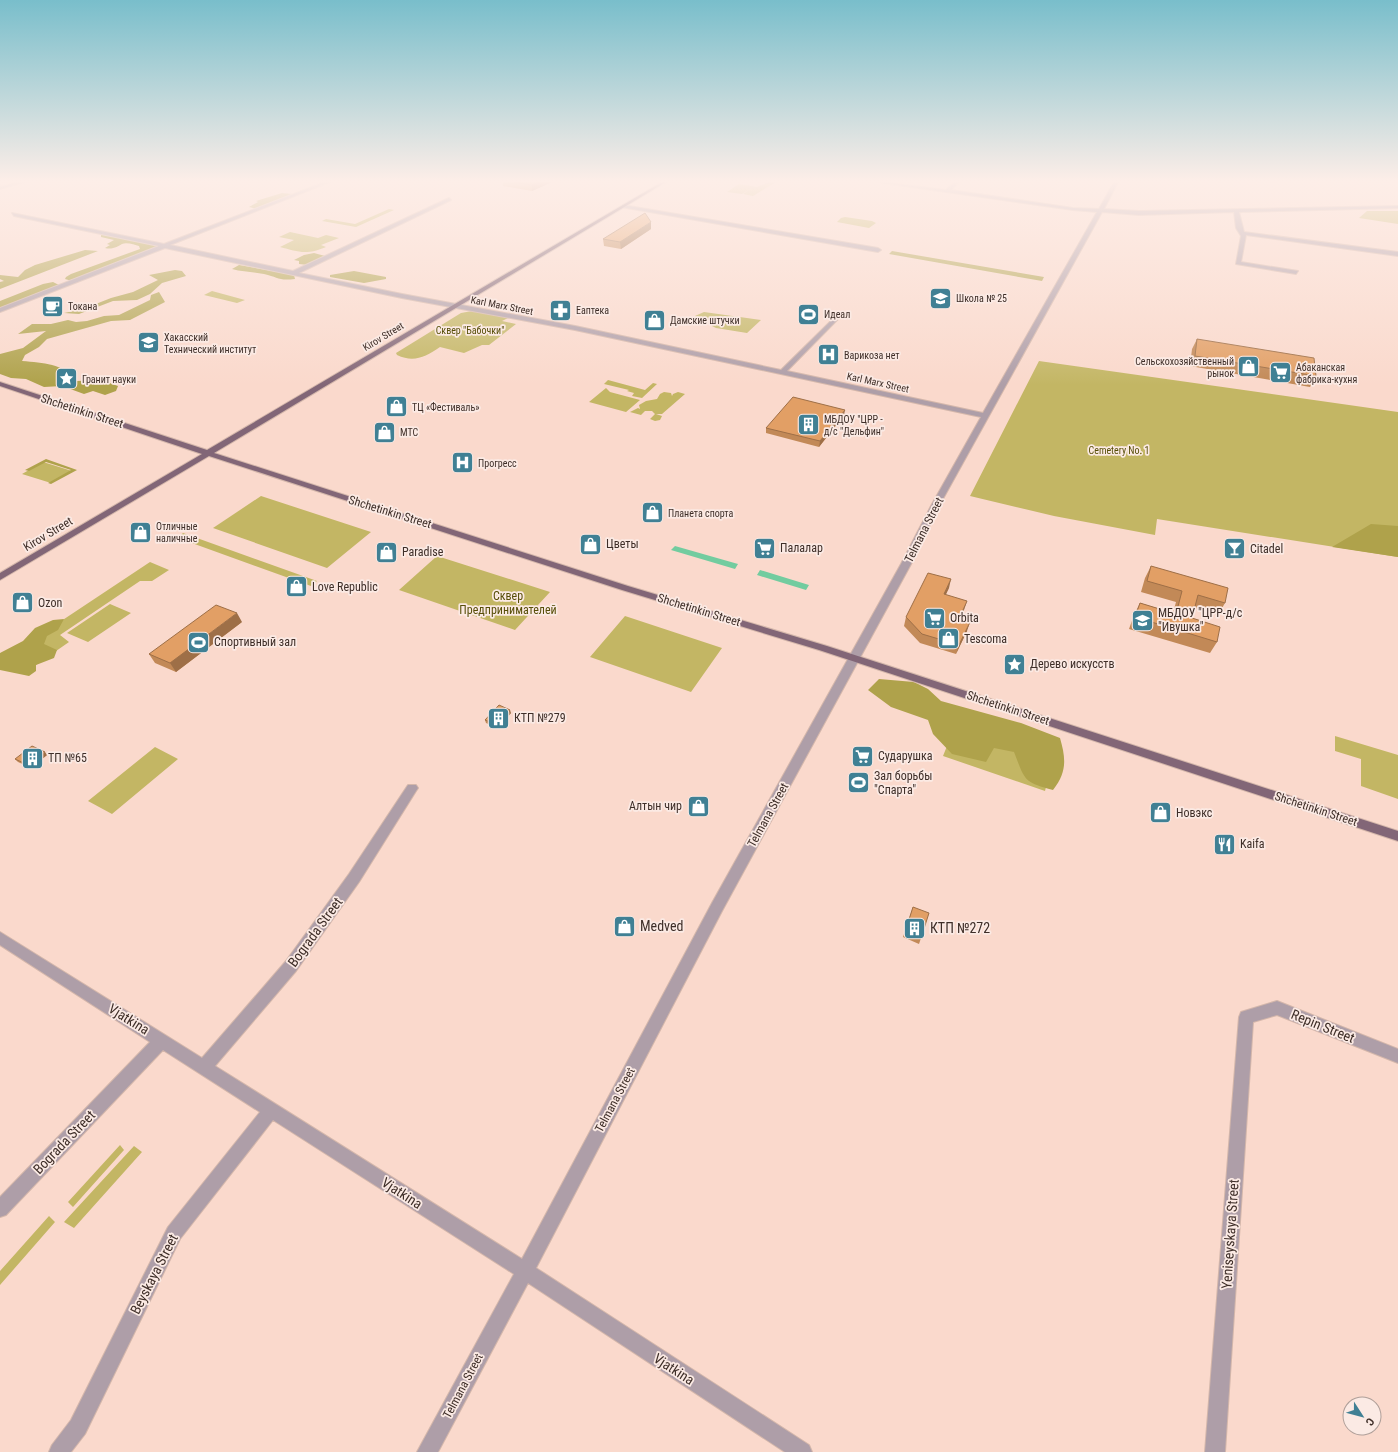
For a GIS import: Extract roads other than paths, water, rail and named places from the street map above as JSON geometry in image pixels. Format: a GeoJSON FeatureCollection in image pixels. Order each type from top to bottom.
{"type":"FeatureCollection","features":[{"type":"Feature","properties":{"kind":"main road","name":"Kirov Street"},"geometry":{"type":"LineString","coordinates":[[0,577],[549,250]]}},
{"type":"Feature","properties":{"kind":"main road","name":"Shchetinkin Street"},"geometry":{"type":"LineString","coordinates":[[0,384],[207,453],[625,588],[854,659],[1398,836]]}},
{"type":"Feature","properties":{"kind":"street"},"geometry":{"type":"LineString","coordinates":[[0,310],[156,250]]}},
{"type":"Feature","properties":{"kind":"street","name":"Karl Marx Street"},"geometry":{"type":"LineString","coordinates":[[184,250],[455,306],[575,328],[986,416]]}},
{"type":"Feature","properties":{"kind":"street"},"geometry":{"type":"LineString","coordinates":[[294,273],[342,250]]}},
{"type":"Feature","properties":{"kind":"street","name":"Telmana Street"},"geometry":{"type":"LineString","coordinates":[[427,1452],[525,1271],[717,907],[906,564],[935,506],[1079,250]]}},
{"type":"Feature","properties":{"kind":"street"},"geometry":{"type":"LineString","coordinates":[[1241,250],[1238,263],[1296,272]]}},
{"type":"Feature","properties":{"kind":"street"},"geometry":{"type":"LineString","coordinates":[[1367,250],[1398,254]]}},
{"type":"Feature","properties":{"kind":"street"},"geometry":{"type":"LineString","coordinates":[[783,372],[840,314]]}},
{"type":"Feature","properties":{"kind":"street","name":"Bograda Street"},"geometry":{"type":"LineString","coordinates":[[204,1067],[291,966],[354,878],[412,788]]}},
{"type":"Feature","properties":{"kind":"street","name":"Vjatkina"},"geometry":{"type":"LineString","coordinates":[[0,938],[525,1271],[802,1452]]}},
{"type":"Feature","properties":{"kind":"street","name":"Repin Street"},"geometry":{"type":"LineString","coordinates":[[1246,1017],[1277,1008],[1398,1056]]}},
{"type":"Feature","properties":{"kind":"street","name":"Yeniseyskaya Street"},"geometry":{"type":"LineString","coordinates":[[1215,1452],[1246,1017]]}},
{"type":"Feature","properties":{"kind":"street","name":"Bograda Street"},"geometry":{"type":"LineString","coordinates":[[0,1209],[162,1040]]}},
{"type":"Feature","properties":{"kind":"street","name":"Beyskaya Street"},"geometry":{"type":"LineString","coordinates":[[59,1452],[78,1427],[174,1233],[271,1110]]}},
{"type":"Feature","properties":{"kind":"place","name":"Школа № 25"},"geometry":{"type":"Point","coordinates":[940,298]}},
{"type":"Feature","properties":{"kind":"place","name":"Токана"},"geometry":{"type":"Point","coordinates":[53,306]}},
{"type":"Feature","properties":{"kind":"place","name":"Еаптека"},"geometry":{"type":"Point","coordinates":[560,310]}},
{"type":"Feature","properties":{"kind":"place","name":"Идеал"},"geometry":{"type":"Point","coordinates":[808,314]}},
{"type":"Feature","properties":{"kind":"place","name":"Дамские штучки"},"geometry":{"type":"Point","coordinates":[655,320]}},
{"type":"Feature","properties":{"kind":"place","name":"Хакасский Технический институт"},"geometry":{"type":"Point","coordinates":[149,343]}},
{"type":"Feature","properties":{"kind":"place","name":"Варикоза нет"},"geometry":{"type":"Point","coordinates":[829,355]}},
{"type":"Feature","properties":{"kind":"place","name":"Сельскохозяйственный рынок"},"geometry":{"type":"Point","coordinates":[1249,367]}},
{"type":"Feature","properties":{"kind":"place","name":"Абаканская фабрика-кухня"},"geometry":{"type":"Point","coordinates":[1280,373]}},
{"type":"Feature","properties":{"kind":"place","name":"Гранит науки"},"geometry":{"type":"Point","coordinates":[66,379]}},
{"type":"Feature","properties":{"kind":"place","name":"ТЦ «Фестиваль»"},"geometry":{"type":"Point","coordinates":[396,407]}},
{"type":"Feature","properties":{"kind":"place","name":"МБДОУ \"ЦРР - д/с \"Дельфин\""},"geometry":{"type":"Point","coordinates":[809,425]}},
{"type":"Feature","properties":{"kind":"place","name":"МТС"},"geometry":{"type":"Point","coordinates":[384,432]}},
{"type":"Feature","properties":{"kind":"place","name":"Прогресс"},"geometry":{"type":"Point","coordinates":[462,463]}},
{"type":"Feature","properties":{"kind":"place","name":"Планета спорта"},"geometry":{"type":"Point","coordinates":[652,513]}},
{"type":"Feature","properties":{"kind":"place","name":"Отличные наличные"},"geometry":{"type":"Point","coordinates":[140,532]}},
{"type":"Feature","properties":{"kind":"place","name":"Цветы"},"geometry":{"type":"Point","coordinates":[591,544]}},
{"type":"Feature","properties":{"kind":"place","name":"Палалар"},"geometry":{"type":"Point","coordinates":[764,548]}},
{"type":"Feature","properties":{"kind":"place","name":"Citadel"},"geometry":{"type":"Point","coordinates":[1235,549]}},
{"type":"Feature","properties":{"kind":"place","name":"Paradise"},"geometry":{"type":"Point","coordinates":[387,552]}},
{"type":"Feature","properties":{"kind":"place","name":"Love Republic"},"geometry":{"type":"Point","coordinates":[297,587]}},
{"type":"Feature","properties":{"kind":"place","name":"Ozon"},"geometry":{"type":"Point","coordinates":[23,603]}},
{"type":"Feature","properties":{"kind":"place","name":"Orbita"},"geometry":{"type":"Point","coordinates":[935,618]}},
{"type":"Feature","properties":{"kind":"place","name":"МБДОУ \"ЦРР-д/с \"Ивушка\""},"geometry":{"type":"Point","coordinates":[1142,620]}},
{"type":"Feature","properties":{"kind":"place","name":"Tescoma"},"geometry":{"type":"Point","coordinates":[949,639]}},
{"type":"Feature","properties":{"kind":"place","name":"Спортивный зал"},"geometry":{"type":"Point","coordinates":[199,642]}},
{"type":"Feature","properties":{"kind":"place","name":"Дерево искусств"},"geometry":{"type":"Point","coordinates":[1014,664]}},
{"type":"Feature","properties":{"kind":"place","name":"КТП №279"},"geometry":{"type":"Point","coordinates":[499,718]}},
{"type":"Feature","properties":{"kind":"place","name":"Сударушка"},"geometry":{"type":"Point","coordinates":[862,756]}},
{"type":"Feature","properties":{"kind":"place","name":"ТП №65"},"geometry":{"type":"Point","coordinates":[32,758]}},
{"type":"Feature","properties":{"kind":"place","name":"Зал борьбы \"Спарта\""},"geometry":{"type":"Point","coordinates":[858,783]}},
{"type":"Feature","properties":{"kind":"place","name":"Алтын чир"},"geometry":{"type":"Point","coordinates":[698,806]}},
{"type":"Feature","properties":{"kind":"place","name":"Новэкс"},"geometry":{"type":"Point","coordinates":[1160,813]}},
{"type":"Feature","properties":{"kind":"place","name":"Kaifa"},"geometry":{"type":"Point","coordinates":[1225,844]}},
{"type":"Feature","properties":{"kind":"place","name":"Medved"},"geometry":{"type":"Point","coordinates":[624,926]}},
{"type":"Feature","properties":{"kind":"place","name":"КТП №272"},"geometry":{"type":"Point","coordinates":[915,928]}},
{"type":"Feature","properties":{"kind":"park label","name":"Сквер \"Бабочки\""},"geometry":{"type":"Point","coordinates":[470,330]}},
{"type":"Feature","properties":{"kind":"park label","name":"Cemetery No. 1"},"geometry":{"type":"Point","coordinates":[1119,450]}},
{"type":"Feature","properties":{"kind":"park label","name":"Сквер Предпринимателей"},"geometry":{"type":"Point","coordinates":[508,603]}}]}
